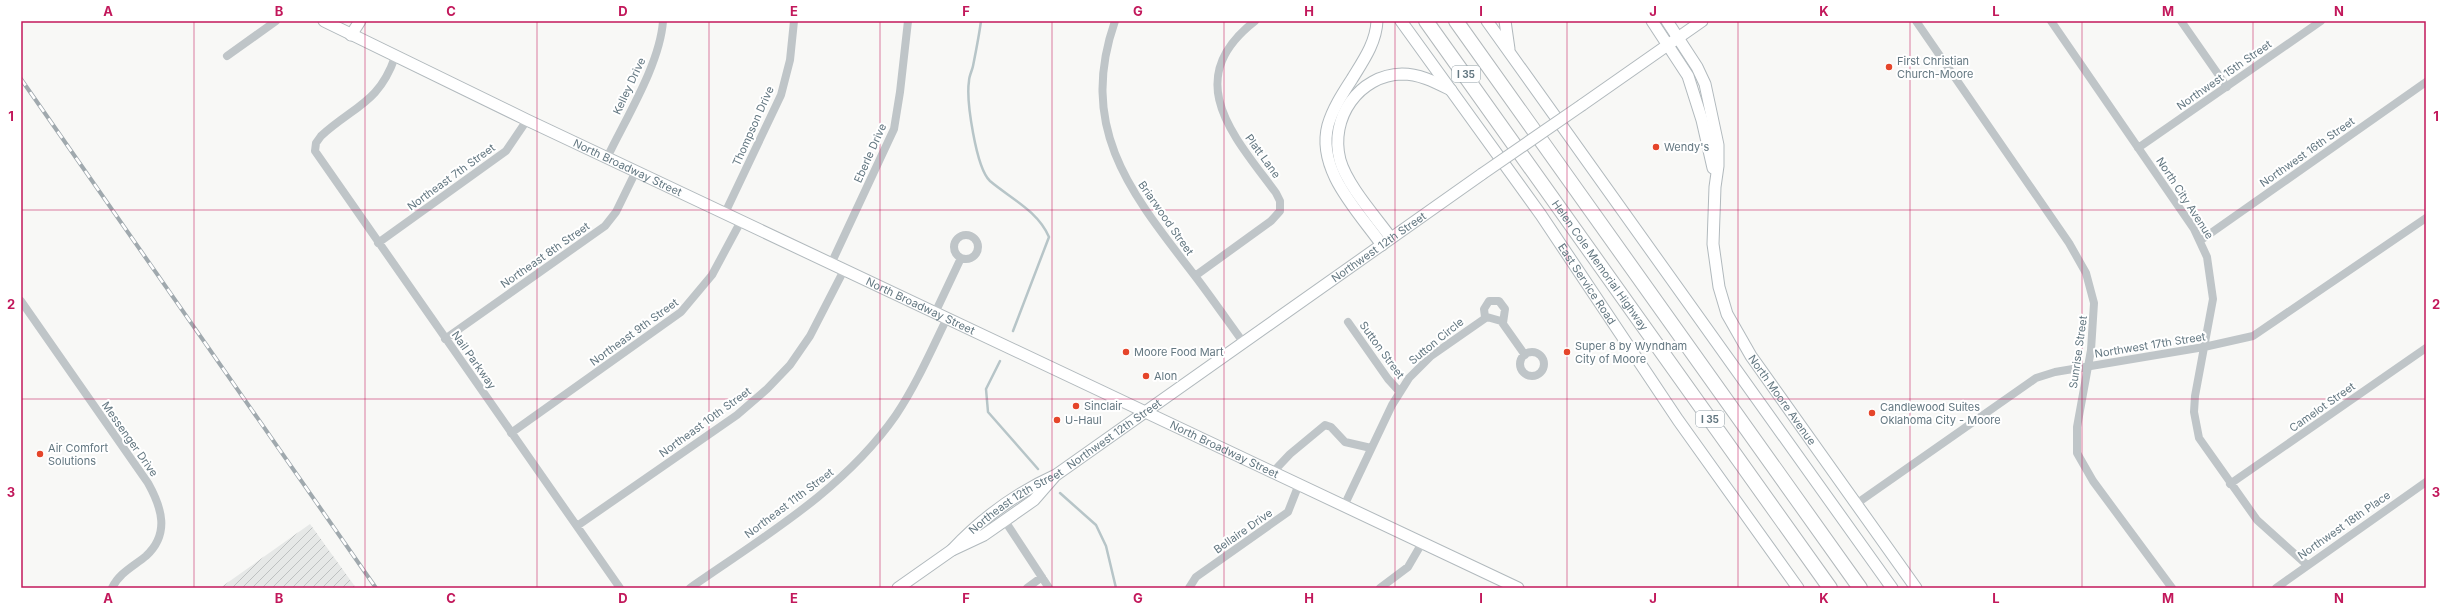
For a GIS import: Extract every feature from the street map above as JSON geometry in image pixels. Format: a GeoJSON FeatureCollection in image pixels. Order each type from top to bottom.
{"type":"FeatureCollection","features":[{"type":"Feature","properties":{"kind":"highway","name":"Helen Cole Memorial Highway"},"geometry":{"type":"LineString","coordinates":[[1426,21],[1830,588]]}},
{"type":"Feature","properties":{"kind":"highway","name":"Helen Cole Memorial Highway"},"geometry":{"type":"LineString","coordinates":[[1456,21],[1860,588]]}},
{"type":"Feature","properties":{"kind":"main road","name":"North Broadway Street"},"geometry":{"type":"LineString","coordinates":[[324,21],[395,57],[607,158],[1518,588]]}},
{"type":"Feature","properties":{"kind":"main road"},"geometry":{"type":"LineString","coordinates":[[351,35],[360,21]]}},
{"type":"Feature","properties":{"kind":"main road"},"geometry":{"type":"LineString","coordinates":[[1377,21],[1368,53],[1332,114],[1326,136],[1326,146],[1334,176],[1382,245]]}},
{"type":"Feature","properties":{"kind":"main road","name":"East Service Road"},"geometry":{"type":"LineString","coordinates":[[1401,21],[1454,92],[1541,215],[1678,420],[1798,588]]}},
{"type":"Feature","properties":{"kind":"main road"},"geometry":{"type":"LineString","coordinates":[[1487,21],[1892,588]]}},
{"type":"Feature","properties":{"kind":"main road"},"geometry":{"type":"LineString","coordinates":[[1505,21],[1509,51]]}},
{"type":"Feature","properties":{"kind":"main road","name":"North Moore Avenue"},"geometry":{"type":"LineString","coordinates":[[1652,21],[1688,76],[1694,92],[1710,151],[1714,187]]}},
{"type":"Feature","properties":{"kind":"main road","name":"North Moore Avenue"},"geometry":{"type":"LineString","coordinates":[[1666,21],[1678,37],[1705,84],[1718,145],[1718,166],[1714,187],[1712,228],[1714,258],[1722,300],[1729,319],[1751,356],[1916,588]]}},
{"type":"Feature","properties":{"kind":"main road","name":"Northwest 12th Street"},"geometry":{"type":"LineString","coordinates":[[1056,475],[1482,174],[1702,21]]}},
{"type":"Feature","properties":{"kind":"main road"},"geometry":{"type":"LineString","coordinates":[[1391,238],[1342,166],[1338,152],[1338,134],[1344,113],[1354,97],[1367,86],[1375,81],[1397,75],[1424,77],[1454,92]]}},
{"type":"Feature","properties":{"kind":"main road","name":"Northeast 12th Street"},"geometry":{"type":"LineString","coordinates":[[952,550],[976,525],[1026,488],[1056,475]]}},
{"type":"Feature","properties":{"kind":"main road","name":"Northeast 12th Street"},"geometry":{"type":"LineString","coordinates":[[898,588],[952,550],[984,535],[1005,521],[1034,500],[1056,475]]}},
{"type":"Feature","properties":{"kind":"main road"},"geometry":{"type":"LineString","coordinates":[[994,512],[1005,521]]}},
{"type":"Feature","properties":{"kind":"street"},"geometry":{"type":"LineString","coordinates":[[227,56],[276,21]]}},
{"type":"Feature","properties":{"kind":"street","name":"Kelley Drive"},"geometry":{"type":"LineString","coordinates":[[607,158],[653,62],[662,34],[664,21]]}},
{"type":"Feature","properties":{"kind":"street","name":"Thompson Drive"},"geometry":{"type":"LineString","coordinates":[[725,213],[781,95],[790,60],[794,21]]}},
{"type":"Feature","properties":{"kind":"street","name":"Eberle Drive"},"geometry":{"type":"LineString","coordinates":[[831,264],[894,129],[908,21]]}},
{"type":"Feature","properties":{"kind":"street","name":"Briarwood Street"},"geometry":{"type":"LineString","coordinates":[[1115,21],[1104,67],[1104,110],[1109,139],[1121,171],[1149,217],[1195,276],[1243,342]]}},
{"type":"Feature","properties":{"kind":"street","name":"Platt Lane"},"geometry":{"type":"LineString","coordinates":[[1195,276],[1271,222],[1280,211],[1280,201],[1276,193],[1227,125],[1218,93],[1220,69],[1224,57],[1238,36],[1255,21]]}},
{"type":"Feature","properties":{"kind":"street","name":"Sunrise Street"},"geometry":{"type":"LineString","coordinates":[[1916,21],[2069,243],[2086,273],[2094,303],[2094,322],[2077,427],[2078,453],[2093,481],[2172,588]]}},
{"type":"Feature","properties":{"kind":"street","name":"North City Avenue"},"geometry":{"type":"LineString","coordinates":[[2050,21],[2200,240],[2207,257],[2212,282],[2211,318],[2195,396],[2195,428],[2199,438],[2230,484],[2257,520],[2306,564]]}},
{"type":"Feature","properties":{"kind":"street"},"geometry":{"type":"LineString","coordinates":[[2181,21],[2227,87]]}},
{"type":"Feature","properties":{"kind":"street","name":"Northwest 15th Street"},"geometry":{"type":"LineString","coordinates":[[2138,148],[2321,21]]}},
{"type":"Feature","properties":{"kind":"street","name":"Nail Parkway"},"geometry":{"type":"LineString","coordinates":[[395,57],[387,79],[377,93],[326,131],[316,143],[318,156],[620,588]]}},
{"type":"Feature","properties":{"kind":"street","name":"Northwest 16th Street"},"geometry":{"type":"LineString","coordinates":[[2200,240],[2426,82]]}},
{"type":"Feature","properties":{"kind":"street","name":"Northeast 7th Street"},"geometry":{"type":"LineString","coordinates":[[378,243],[506,151],[527,120]]}},
{"type":"Feature","properties":{"kind":"street","name":"Northeast 8th Street"},"geometry":{"type":"LineString","coordinates":[[445,339],[605,226],[616,212],[636,171]]}},
{"type":"Feature","properties":{"kind":"street","name":"Northwest 17th Street"},"geometry":{"type":"LineString","coordinates":[[1856,504],[2036,378],[2055,372],[2246,339],[2264,330],[2426,218]]}},
{"type":"Feature","properties":{"kind":"street","name":"Northeast 9th Street"},"geometry":{"type":"LineString","coordinates":[[511,433],[681,312],[712,275],[741,221]]}},
{"type":"Feature","properties":{"kind":"street"},"geometry":{"type":"LineString","coordinates":[[935,312],[961,258]]}},
{"type":"Feature","properties":{"kind":"street","name":"Northeast 10th Street"},"geometry":{"type":"LineString","coordinates":[[577,526],[736,415],[767,389],[790,365],[810,336],[844,270]]}},
{"type":"Feature","properties":{"kind":"street","name":"Messenger Drive"},"geometry":{"type":"LineString","coordinates":[[21,301],[148,483],[160,505],[162,523],[156,545],[146,556],[122,574],[112,588]]}},
{"type":"Feature","properties":{"kind":"street"},"geometry":{"type":"LineString","coordinates":[[1503,323],[1505,310],[1499,301],[1489,301],[1484,309],[1485,318],[1496,318],[1503,323],[1525,355]]}},
{"type":"Feature","properties":{"kind":"street","name":"Northeast 11th Street"},"geometry":{"type":"LineString","coordinates":[[690,588],[805,507],[836,482],[862,457],[896,414],[926,362],[947,318]]}},
{"type":"Feature","properties":{"kind":"street","name":"Sutton Circle"},"geometry":{"type":"LineString","coordinates":[[1344,506],[1399,391],[1429,357],[1485,318]]}},
{"type":"Feature","properties":{"kind":"street","name":"Sutton Street"},"geometry":{"type":"LineString","coordinates":[[1348,322],[1388,379],[1399,391]]}},
{"type":"Feature","properties":{"kind":"street","name":"Camelot Street"},"geometry":{"type":"LineString","coordinates":[[2230,484],[2426,348]]}},
{"type":"Feature","properties":{"kind":"street"},"geometry":{"type":"LineString","coordinates":[[1272,472],[1290,454],[1325,425],[1331,427],[1344,442],[1371,448]]}},
{"type":"Feature","properties":{"kind":"street","name":"Northwest 18th Place"},"geometry":{"type":"LineString","coordinates":[[2276,588],[2306,564],[2426,482]]}},
{"type":"Feature","properties":{"kind":"street","name":"Bellaire Drive"},"geometry":{"type":"LineString","coordinates":[[1189,588],[1196,577],[1288,512],[1300,484]]}},
{"type":"Feature","properties":{"kind":"street"},"geometry":{"type":"LineString","coordinates":[[1005,521],[1049,588]]}},
{"type":"Feature","properties":{"kind":"street"},"geometry":{"type":"LineString","coordinates":[[1380,588],[1408,567],[1422,543]]}},
{"type":"Feature","properties":{"kind":"street"},"geometry":{"type":"LineString","coordinates":[[1027,588],[1042,577]]}},
{"type":"Feature","properties":{"kind":"shaded area"},"geometry":{"type":"Polygon","coordinates":[[[310,524],[356,588],[220,588],[310,524]]]}},
{"type":"Feature","properties":{"kind":"waterway"},"geometry":{"type":"LineString","coordinates":[[981,21],[968,90],[973,133],[980,163],[990,181],[1031,212],[1044,228],[1049,237],[1013,331]]}},
{"type":"Feature","properties":{"kind":"waterway"},"geometry":{"type":"LineString","coordinates":[[1000,361],[986,389],[988,412],[1038,469]]}},
{"type":"Feature","properties":{"kind":"waterway"},"geometry":{"type":"LineString","coordinates":[[1060,493],[1096,525],[1106,546],[1116,588]]}},
{"type":"Feature","properties":{"kind":"railway"},"geometry":{"type":"LineString","coordinates":[[21,79],[376,588]]}},
{"type":"Feature","properties":{"kind":"place","name":"First Christian Church-Moore"},"geometry":{"type":"Point","coordinates":[1889,67]}},
{"type":"Feature","properties":{"kind":"place","name":"Wendy's"},"geometry":{"type":"Point","coordinates":[1656,147]}},
{"type":"Feature","properties":{"kind":"place","name":"Moore Food Mart"},"geometry":{"type":"Point","coordinates":[1126,352]}},
{"type":"Feature","properties":{"kind":"place","name":"Super 8 by Wyndham City of Moore"},"geometry":{"type":"Point","coordinates":[1567,352]}},
{"type":"Feature","properties":{"kind":"place","name":"Alon"},"geometry":{"type":"Point","coordinates":[1146,376]}},
{"type":"Feature","properties":{"kind":"place","name":"Sinclair"},"geometry":{"type":"Point","coordinates":[1076,406]}},
{"type":"Feature","properties":{"kind":"place","name":"Candlewood Suites Oklahoma City - Moore"},"geometry":{"type":"Point","coordinates":[1872,413]}},
{"type":"Feature","properties":{"kind":"place","name":"U-Haul"},"geometry":{"type":"Point","coordinates":[1057,420]}},
{"type":"Feature","properties":{"kind":"place","name":"Air Comfort Solutions"},"geometry":{"type":"Point","coordinates":[40,454]}}]}
